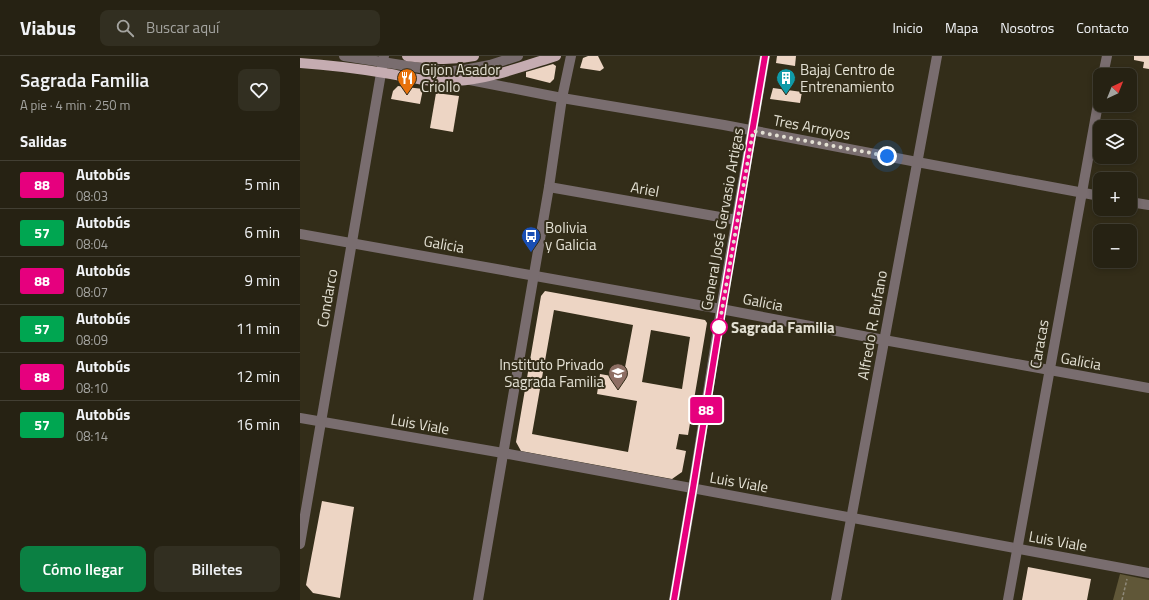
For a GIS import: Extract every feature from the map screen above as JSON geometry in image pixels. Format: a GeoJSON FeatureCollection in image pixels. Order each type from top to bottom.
{"type":"FeatureCollection","features":[{"type":"Feature","properties":{"kind":"main road"},"geometry":{"type":"LineString","coordinates":[[407,56],[432,60],[444,60],[474,56]]}},
{"type":"Feature","properties":{"kind":"main road"},"geometry":{"type":"LineString","coordinates":[[300,63],[322,65],[383,64],[435,81],[454,81],[470,80],[493,75],[556,56]]}},
{"type":"Feature","properties":{"kind":"street"},"geometry":{"type":"LineString","coordinates":[[344,56],[383,64],[452,71],[484,66],[518,56]]}},
{"type":"Feature","properties":{"kind":"street"},"geometry":{"type":"LineString","coordinates":[[478,600],[502,453],[549,187],[562,98],[571,56]]}},
{"type":"Feature","properties":{"kind":"street","name":"General José Gervasio Artigas"},"geometry":{"type":"LineString","coordinates":[[674,600],[765,56]]}},
{"type":"Feature","properties":{"kind":"street","name":"Alfredo R. Bufano"},"geometry":{"type":"LineString","coordinates":[[836,600],[936,56]]}},
{"type":"Feature","properties":{"kind":"street"},"geometry":{"type":"LineString","coordinates":[[1104,68],[1107,56]]}},
{"type":"Feature","properties":{"kind":"street","name":"Condarco"},"geometry":{"type":"LineString","coordinates":[[300,544],[383,64]]}},
{"type":"Feature","properties":{"kind":"street","name":"Tres Arroyos"},"geometry":{"type":"LineString","coordinates":[[470,80],[562,98],[724,125],[1093,194]]}},
{"type":"Feature","properties":{"kind":"street","name":"Caracas"},"geometry":{"type":"LineString","coordinates":[[1008,600],[1097,112]]}},
{"type":"Feature","properties":{"kind":"street","name":"Ariel"},"geometry":{"type":"LineString","coordinates":[[549,187],[737,220]]}},
{"type":"Feature","properties":{"kind":"street"},"geometry":{"type":"LineString","coordinates":[[1137,203],[1149,205]]}},
{"type":"Feature","properties":{"kind":"street","name":"Galicia"},"geometry":{"type":"LineString","coordinates":[[300,234],[722,309],[1149,388]]}},
{"type":"Feature","properties":{"kind":"street","name":"Luis Viale"},"geometry":{"type":"LineString","coordinates":[[300,418],[502,453],[1149,573]]}},
{"type":"Feature","properties":{"kind":"path"},"geometry":{"type":"LineString","coordinates":[[1122,600],[1129,569]]}},
{"type":"Feature","properties":{"kind":"shaded area"},"geometry":{"type":"Polygon","coordinates":[[[1120,574],[1149,580],[1149,600],[1113,600],[1120,574]]]}},
{"type":"Feature","properties":{"kind":"building"},"geometry":{"type":"Polygon","coordinates":[[[588,56],[598,56],[604,68],[600,71],[580,68],[583,58],[588,56]]]}},
{"type":"Feature","properties":{"kind":"building"},"geometry":{"type":"Polygon","coordinates":[[[777,56],[796,56],[795,66],[776,63],[777,56]]]}},
{"type":"Feature","properties":{"kind":"building"},"geometry":{"type":"Polygon","coordinates":[[[1134,56],[1149,56],[1149,69],[1143,68],[1144,62],[1134,60],[1134,56]]]}},
{"type":"Feature","properties":{"kind":"building"},"geometry":{"type":"Polygon","coordinates":[[[553,64],[556,66],[554,79],[550,83],[526,77],[526,72],[553,64]]]}},
{"type":"Feature","properties":{"kind":"building","name":"Gijon Asador Criollo"},"geometry":{"type":"Polygon","coordinates":[[[398,86],[423,89],[420,104],[391,99],[393,91],[398,86]]]}},
{"type":"Feature","properties":{"kind":"building","name":"Bajaj Centro de Entrenamiento"},"geometry":{"type":"Polygon","coordinates":[[[773,88],[802,92],[800,103],[770,99],[773,88]]]}},
{"type":"Feature","properties":{"kind":"building"},"geometry":{"type":"Polygon","coordinates":[[[436,93],[459,96],[453,132],[430,128],[436,93]]]}},
{"type":"Feature","properties":{"kind":"building"},"geometry":{"type":"Polygon","coordinates":[[[545,291],[705,320],[707,323],[688,435],[679,434],[676,449],[686,451],[682,472],[672,479],[521,451],[516,442],[541,296],[545,291]],[[554,310],[532,434],[628,452],[637,401],[597,394],[600,374],[623,378],[633,325],[554,310]],[[651,330],[642,382],[682,389],[690,337],[651,330]]]}},
{"type":"Feature","properties":{"kind":"building"},"geometry":{"type":"Polygon","coordinates":[[[322,501],[354,507],[340,598],[313,593],[306,585],[322,501]]]}},
{"type":"Feature","properties":{"kind":"building"},"geometry":{"type":"Polygon","coordinates":[[[1028,567],[1091,579],[1087,600],[1022,600],[1028,567]]]}},
{"type":"Feature","properties":{"kind":"bus line","name":"88"},"geometry":{"type":"LineString","coordinates":[[674,600],[765,56]]}},
{"type":"Feature","properties":{"kind":"place","name":"Gijon Asador Criollo"},"geometry":{"type":"Point","coordinates":[407,95]}},
{"type":"Feature","properties":{"kind":"place","name":"Bajaj Centro de Entrenamiento"},"geometry":{"type":"Point","coordinates":[786,95]}},
{"type":"Feature","properties":{"kind":"place","name":"Bolivia y Galicia"},"geometry":{"type":"Point","coordinates":[531,253]}},
{"type":"Feature","properties":{"kind":"place","name":"Sagrada Familia"},"geometry":{"type":"Point","coordinates":[719,327]}},
{"type":"Feature","properties":{"kind":"place","name":"Instituto Privado Sagrada Familia"},"geometry":{"type":"Point","coordinates":[618,390]}},
{"type":"Feature","properties":{"kind":"route"},"geometry":{"type":"LineString","coordinates":[[719,327],[753,131],[887,156]]}}]}
